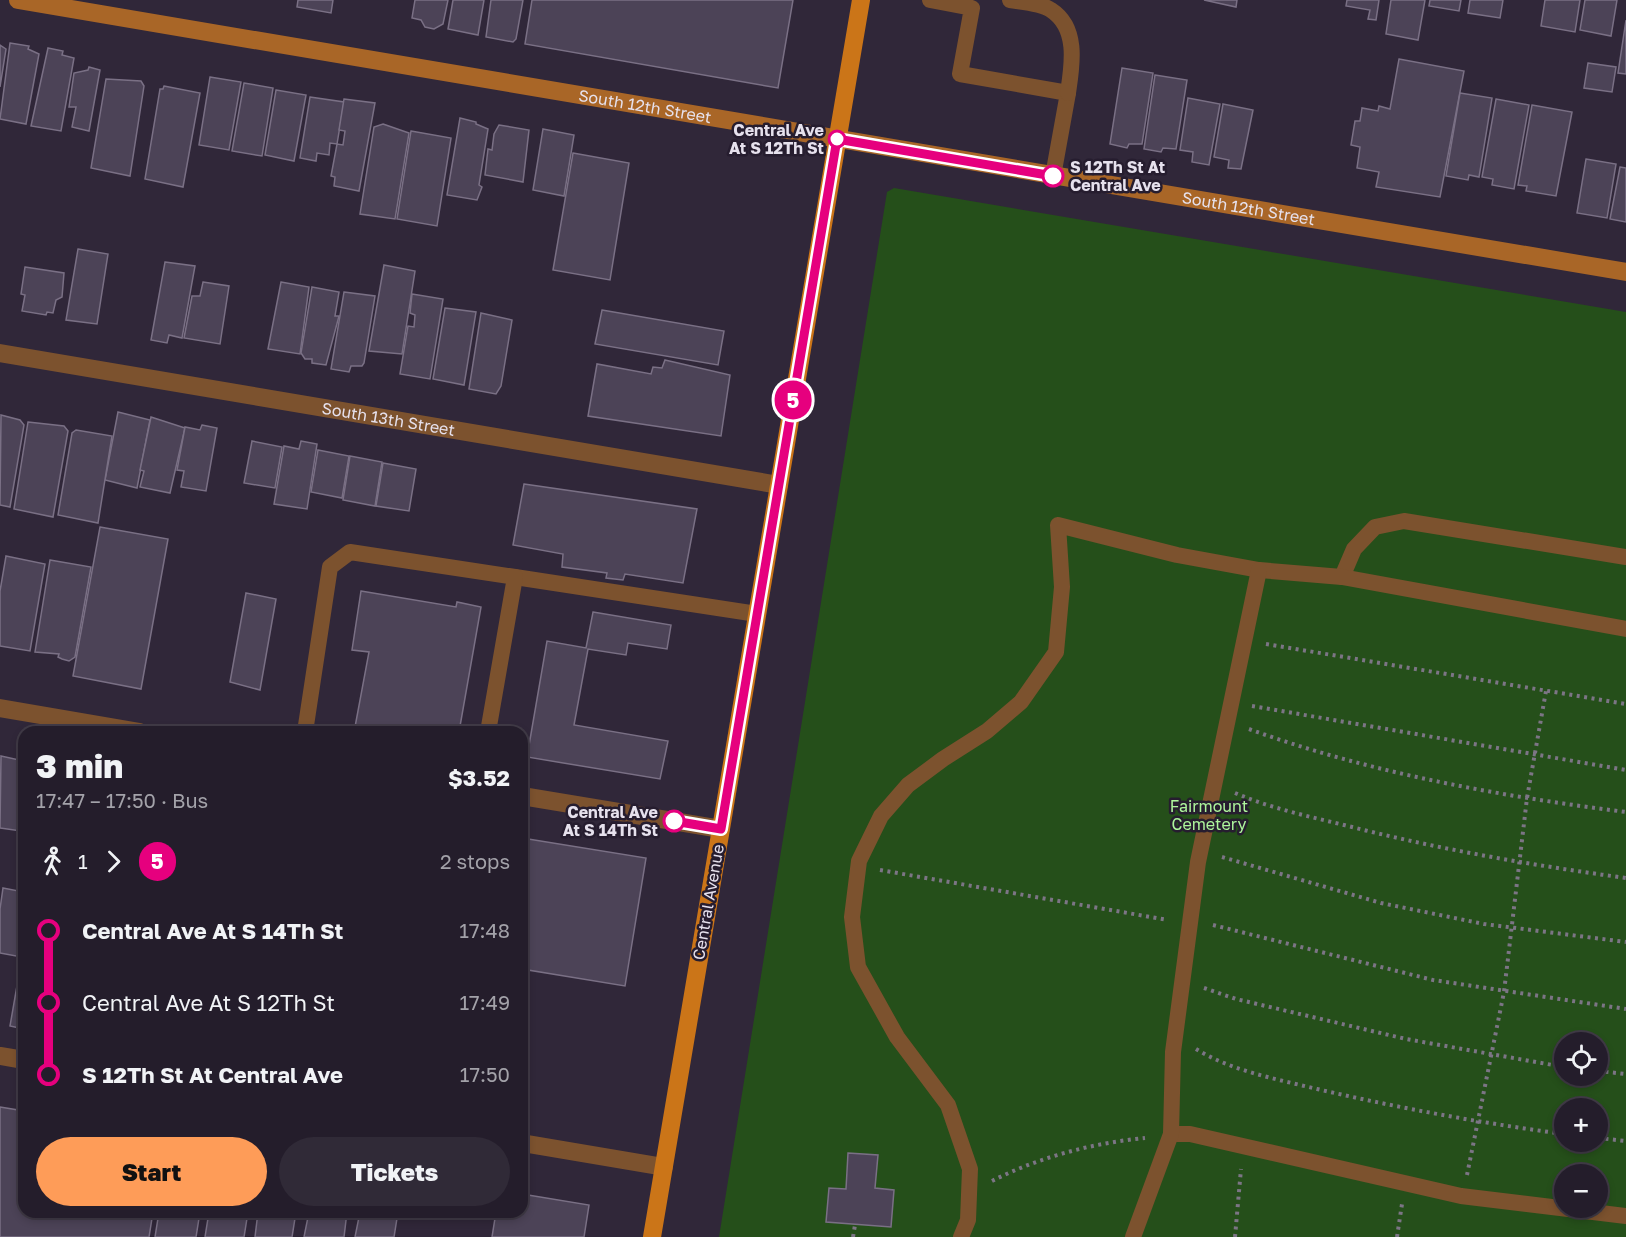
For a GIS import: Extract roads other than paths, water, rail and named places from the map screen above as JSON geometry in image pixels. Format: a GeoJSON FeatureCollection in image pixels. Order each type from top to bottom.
{"type":"FeatureCollection","features":[{"type":"Feature","properties":{"kind":"main road","name":"Central Avenue"},"geometry":{"type":"LineString","coordinates":[[652,1237],[861,0]]}},
{"type":"Feature","properties":{"kind":"street","name":"South 12th Street"},"geometry":{"type":"LineString","coordinates":[[18,0],[1626,272]]}},
{"type":"Feature","properties":{"kind":"street","name":"South 13th Street"},"geometry":{"type":"LineString","coordinates":[[0,353],[779,485]]}},
{"type":"Feature","properties":{"kind":"street"},"geometry":{"type":"LineString","coordinates":[[0,708],[105,726]]}},
{"type":"Feature","properties":{"kind":"street"},"geometry":{"type":"LineString","coordinates":[[528,797],[721,829]]}},
{"type":"Feature","properties":{"kind":"street"},"geometry":{"type":"LineString","coordinates":[[0,1056],[18,1059]]}},
{"type":"Feature","properties":{"kind":"street"},"geometry":{"type":"LineString","coordinates":[[528,1144],[664,1167]]}},
{"type":"Feature","properties":{"kind":"lane"},"geometry":{"type":"LineString","coordinates":[[930,0],[973,4],[960,74],[1068,93]]}},
{"type":"Feature","properties":{"kind":"lane"},"geometry":{"type":"LineString","coordinates":[[1010,0],[1051,10],[1064,25],[1071,40],[1073,62],[1053,176]]}},
{"type":"Feature","properties":{"kind":"lane"},"geometry":{"type":"LineString","coordinates":[[1342,577],[1354,549],[1376,527],[1404,521],[1626,557]]}},
{"type":"Feature","properties":{"kind":"lane"},"geometry":{"type":"LineString","coordinates":[[961,1237],[968,1220],[970,1169],[948,1105],[897,1037],[858,967],[852,917],[858,867],[881,816],[908,785],[987,731],[1021,702],[1056,652],[1062,587],[1058,525],[1177,555],[1259,570],[1342,577],[1626,629]]}},
{"type":"Feature","properties":{"kind":"lane"},"geometry":{"type":"LineString","coordinates":[[306,726],[330,567],[350,552],[757,614]]}},
{"type":"Feature","properties":{"kind":"lane"},"geometry":{"type":"LineString","coordinates":[[1133,1237],[1171,1134],[1173,1052],[1200,851],[1259,570]]}},
{"type":"Feature","properties":{"kind":"lane"},"geometry":{"type":"LineString","coordinates":[[489,726],[515,577]]}},
{"type":"Feature","properties":{"kind":"lane"},"geometry":{"type":"LineString","coordinates":[[1171,1134],[1190,1134],[1461,1196],[1626,1216]]}},
{"type":"Feature","properties":{"kind":"place","name":"Central Ave At S 12Th St"},"geometry":{"type":"Point","coordinates":[837,139]}},
{"type":"Feature","properties":{"kind":"place","name":"S 12Th St At Central Ave"},"geometry":{"type":"Point","coordinates":[1053,176]}},
{"type":"Feature","properties":{"kind":"place","name":"Central Ave At S 14Th St"},"geometry":{"type":"Point","coordinates":[674,821]}},
{"type":"Feature","properties":{"kind":"park label","name":"Fairmount Cemetery"},"geometry":{"type":"Point","coordinates":[1209,815]}}]}
